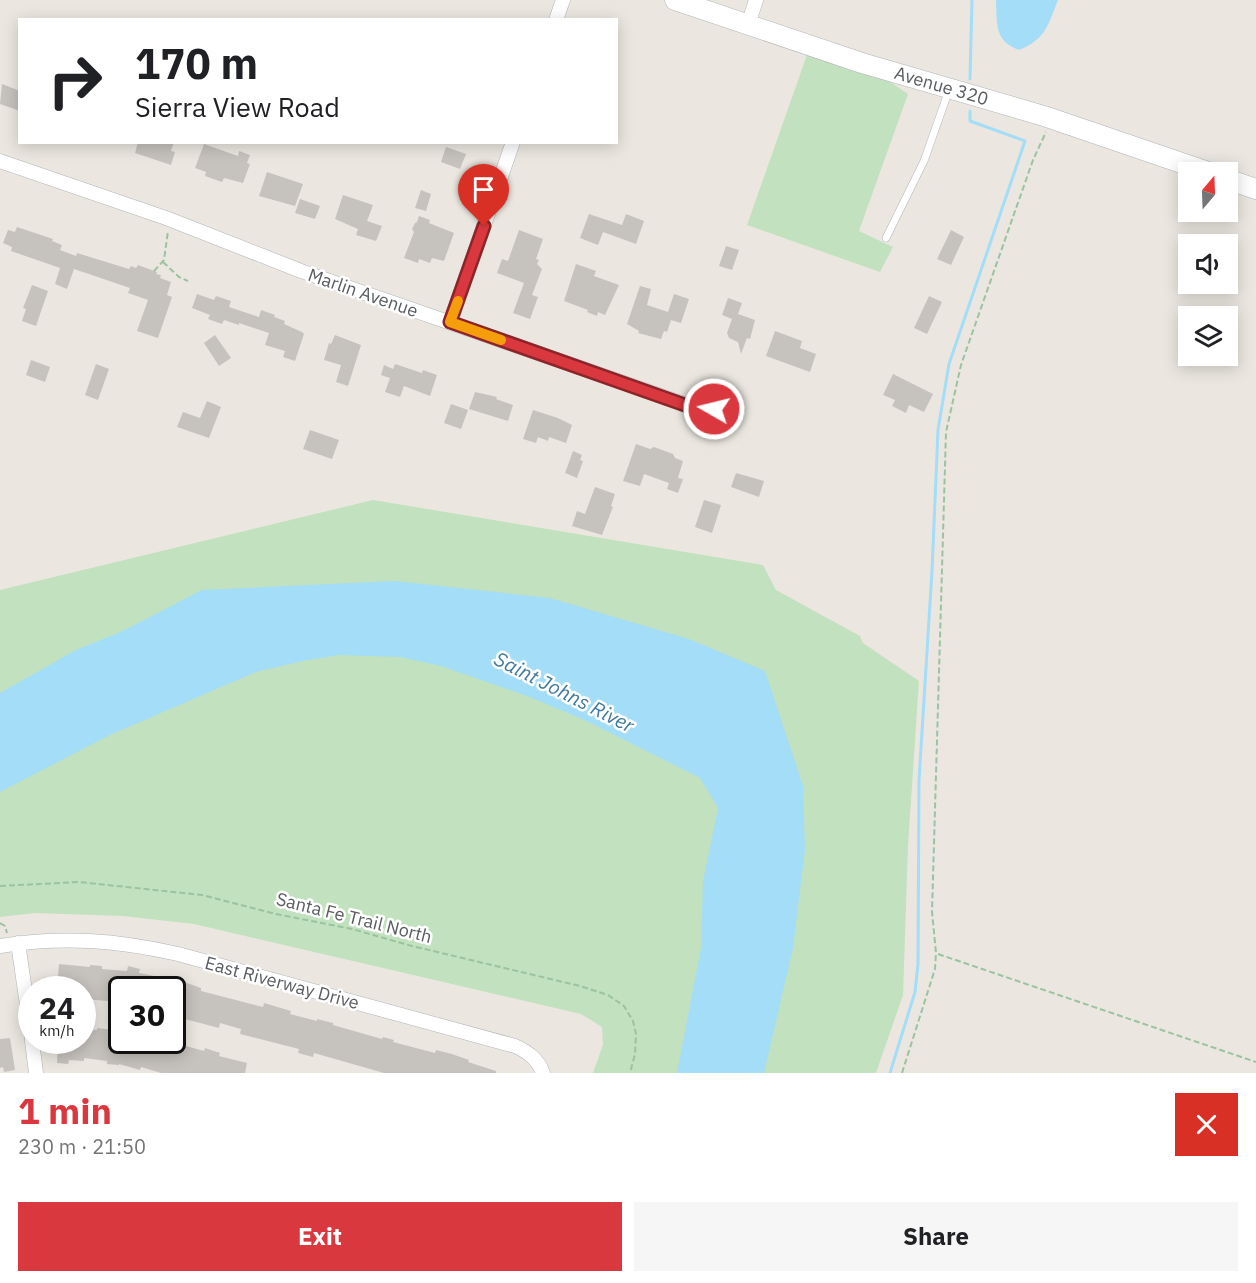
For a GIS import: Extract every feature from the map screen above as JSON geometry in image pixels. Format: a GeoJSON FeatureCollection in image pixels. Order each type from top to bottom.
{"type":"FeatureCollection","features":[{"type":"Feature","properties":{"kind":"street"},"geometry":{"type":"LineString","coordinates":[[557,18],[563,0]]}},
{"type":"Feature","properties":{"kind":"street","name":"Avenue 320"},"geometry":{"type":"LineString","coordinates":[[675,0],[862,63],[1053,119],[1179,162]]}},
{"type":"Feature","properties":{"kind":"street"},"geometry":{"type":"LineString","coordinates":[[748,25],[756,0]]}},
{"type":"Feature","properties":{"kind":"street"},"geometry":{"type":"LineString","coordinates":[[450,322],[512,144]]}},
{"type":"Feature","properties":{"kind":"street","name":"Marlin Avenue"},"geometry":{"type":"LineString","coordinates":[[0,161],[171,220],[301,272],[699,410],[730,409]]}},
{"type":"Feature","properties":{"kind":"street"},"geometry":{"type":"LineString","coordinates":[[1238,183],[1256,189]]}},
{"type":"Feature","properties":{"kind":"street","name":"East Riverway Drive"},"geometry":{"type":"LineString","coordinates":[[0,946],[65,939],[133,945],[167,952],[515,1046],[531,1055],[541,1067]]}},
{"type":"Feature","properties":{"kind":"street"},"geometry":{"type":"LineString","coordinates":[[18,943],[23,976]]}},
{"type":"Feature","properties":{"kind":"street"},"geometry":{"type":"LineString","coordinates":[[34,1054],[36,1073]]}},
{"type":"Feature","properties":{"kind":"lane"},"geometry":{"type":"LineString","coordinates":[[886,238],[924,161],[950,88]]}},
{"type":"Feature","properties":{"kind":"path"},"geometry":{"type":"LineString","coordinates":[[902,1073],[931,985],[936,954],[932,912],[946,432],[961,365],[1033,160],[1053,119]]}},
{"type":"Feature","properties":{"kind":"path"},"geometry":{"type":"LineString","coordinates":[[154,271],[163,262],[166,252],[166,236],[171,220]]}},
{"type":"Feature","properties":{"kind":"path"},"geometry":{"type":"LineString","coordinates":[[163,262],[179,277],[188,281]]}},
{"type":"Feature","properties":{"kind":"path","name":"Santa Fe Trail North"},"geometry":{"type":"LineString","coordinates":[[0,886],[79,882],[202,895],[276,914],[352,929],[412,946],[580,986],[608,995],[624,1006],[633,1021],[636,1034],[635,1054],[630,1073]]}},
{"type":"Feature","properties":{"kind":"path"},"geometry":{"type":"LineString","coordinates":[[0,923],[5,926],[7,933]]}},
{"type":"Feature","properties":{"kind":"path"},"geometry":{"type":"LineString","coordinates":[[936,954],[1256,1062]]}},
{"type":"Feature","properties":{"kind":"green space"},"geometry":{"type":"Polygon","coordinates":[[[808,52],[883,77],[908,94],[859,231],[893,247],[880,272],[747,225],[808,52]]]}},
{"type":"Feature","properties":{"kind":"green space"},"geometry":{"type":"Polygon","coordinates":[[[373,500],[763,565],[776,590],[860,636],[863,643],[919,681],[908,846],[903,995],[876,1073],[593,1073],[603,1045],[602,1027],[581,1014],[194,924],[123,916],[35,913],[0,917],[0,590],[373,500]]]}},
{"type":"Feature","properties":{"kind":"water"},"geometry":{"type":"Polygon","coordinates":[[[996,0],[1058,0],[1041,36],[1019,50],[1005,42],[1001,36],[997,24],[996,0]]]}},
{"type":"Feature","properties":{"kind":"water","name":"Saint Johns River"},"geometry":{"type":"Polygon","coordinates":[[[395,581],[550,598],[689,639],[765,671],[803,786],[805,849],[793,948],[764,1073],[677,1073],[701,948],[703,881],[718,808],[700,778],[589,722],[527,696],[441,666],[400,657],[338,655],[303,661],[256,672],[110,735],[0,792],[0,693],[76,650],[123,631],[202,590],[395,581]]]}},
{"type":"Feature","properties":{"kind":"building"},"geometry":{"type":"Polygon","coordinates":[[[2,84],[18,90],[18,110],[0,104],[2,84]]]}},
{"type":"Feature","properties":{"kind":"building"},"geometry":{"type":"Polygon","coordinates":[[[137,144],[173,144],[171,151],[175,152],[171,165],[135,153],[137,144]]]}},
{"type":"Feature","properties":{"kind":"building"},"geometry":{"type":"Polygon","coordinates":[[[204,144],[238,156],[239,151],[250,155],[247,163],[250,164],[243,183],[224,178],[222,182],[205,176],[206,172],[195,168],[204,144]]]}},
{"type":"Feature","properties":{"kind":"building"},"geometry":{"type":"Polygon","coordinates":[[[446,147],[466,154],[460,169],[441,162],[446,147]]]}},
{"type":"Feature","properties":{"kind":"building"},"geometry":{"type":"Polygon","coordinates":[[[267,172],[303,184],[295,206],[259,196],[267,172]]]}},
{"type":"Feature","properties":{"kind":"building"},"geometry":{"type":"Polygon","coordinates":[[[421,190],[431,194],[426,211],[415,208],[421,190]]]}},
{"type":"Feature","properties":{"kind":"building"},"geometry":{"type":"Polygon","coordinates":[[[343,195],[373,205],[367,221],[382,226],[376,241],[356,235],[358,229],[335,219],[343,195]]]}},
{"type":"Feature","properties":{"kind":"building"},"geometry":{"type":"Polygon","coordinates":[[[300,199],[320,206],[315,219],[295,213],[300,199]]]}},
{"type":"Feature","properties":{"kind":"building"},"geometry":{"type":"Polygon","coordinates":[[[589,214],[622,225],[626,214],[644,221],[636,244],[603,232],[598,245],[580,238],[589,214]]]}},
{"type":"Feature","properties":{"kind":"building"},"geometry":{"type":"Polygon","coordinates":[[[419,216],[430,220],[429,223],[454,233],[444,261],[432,258],[430,263],[419,259],[418,263],[404,258],[414,232],[412,229],[419,216]]]}},
{"type":"Feature","properties":{"kind":"building"},"geometry":{"type":"Polygon","coordinates":[[[17,227],[53,239],[52,241],[62,245],[60,250],[76,256],[77,253],[129,269],[131,266],[136,268],[138,265],[157,272],[156,274],[161,275],[160,278],[171,282],[167,295],[172,297],[158,338],[137,331],[148,300],[128,293],[130,288],[74,269],[67,289],[55,284],[60,268],[11,251],[12,247],[3,243],[8,230],[15,232],[17,227]]]}},
{"type":"Feature","properties":{"kind":"building"},"geometry":{"type":"Polygon","coordinates":[[[519,230],[543,239],[536,259],[539,260],[537,264],[542,269],[532,295],[538,297],[530,319],[513,313],[524,283],[497,273],[502,259],[508,261],[519,230]]]}},
{"type":"Feature","properties":{"kind":"building"},"geometry":{"type":"Polygon","coordinates":[[[951,230],[964,237],[951,265],[937,259],[951,230]]]}},
{"type":"Feature","properties":{"kind":"building"},"geometry":{"type":"Polygon","coordinates":[[[726,246],[739,250],[732,270],[719,266],[726,246]]]}},
{"type":"Feature","properties":{"kind":"building"},"geometry":{"type":"Polygon","coordinates":[[[576,264],[596,271],[594,276],[619,285],[605,315],[598,312],[597,316],[564,301],[576,264]]]}},
{"type":"Feature","properties":{"kind":"building"},"geometry":{"type":"Polygon","coordinates":[[[32,285],[48,291],[36,326],[22,321],[26,309],[23,308],[32,285]]]}},
{"type":"Feature","properties":{"kind":"building"},"geometry":{"type":"Polygon","coordinates":[[[640,286],[651,289],[647,305],[668,312],[674,294],[689,299],[681,323],[671,320],[667,332],[664,331],[661,339],[638,333],[639,331],[627,324],[640,286]]]}},
{"type":"Feature","properties":{"kind":"building"},"geometry":{"type":"Polygon","coordinates":[[[197,294],[214,300],[216,296],[231,301],[229,307],[259,317],[261,310],[275,315],[274,317],[285,321],[284,324],[302,332],[304,334],[295,361],[283,357],[285,351],[265,345],[269,333],[239,323],[239,325],[224,320],[222,324],[208,319],[210,315],[192,308],[197,294]]]}},
{"type":"Feature","properties":{"kind":"building"},"geometry":{"type":"Polygon","coordinates":[[[929,296],[942,302],[927,334],[914,328],[929,296]]]}},
{"type":"Feature","properties":{"kind":"building"},"geometry":{"type":"Polygon","coordinates":[[[728,298],[742,303],[738,314],[755,320],[750,339],[747,338],[741,354],[738,342],[729,338],[727,333],[732,319],[722,315],[728,298]]]}},
{"type":"Feature","properties":{"kind":"building"},"geometry":{"type":"Polygon","coordinates":[[[775,331],[802,341],[800,348],[816,354],[810,372],[766,356],[775,331]]]}},
{"type":"Feature","properties":{"kind":"building"},"geometry":{"type":"Polygon","coordinates":[[[215,335],[231,358],[219,366],[204,343],[215,335]]]}},
{"type":"Feature","properties":{"kind":"building"},"geometry":{"type":"Polygon","coordinates":[[[335,335],[361,345],[348,386],[336,382],[341,365],[324,360],[329,343],[331,344],[335,335]]]}},
{"type":"Feature","properties":{"kind":"building"},"geometry":{"type":"Polygon","coordinates":[[[31,360],[50,367],[45,382],[26,375],[31,360]]]}},
{"type":"Feature","properties":{"kind":"building"},"geometry":{"type":"Polygon","coordinates":[[[96,364],[109,369],[98,400],[85,395],[96,364]]]}},
{"type":"Feature","properties":{"kind":"building"},"geometry":{"type":"Polygon","coordinates":[[[395,364],[422,373],[423,370],[437,375],[430,396],[404,386],[400,397],[385,392],[390,378],[381,375],[384,365],[393,369],[395,364]]]}},
{"type":"Feature","properties":{"kind":"building"},"geometry":{"type":"Polygon","coordinates":[[[893,374],[933,394],[924,412],[909,405],[906,413],[892,406],[895,400],[883,395],[893,374]]]}},
{"type":"Feature","properties":{"kind":"building"},"geometry":{"type":"Polygon","coordinates":[[[475,392],[497,397],[496,399],[513,405],[508,421],[469,409],[475,392]]]}},
{"type":"Feature","properties":{"kind":"building"},"geometry":{"type":"Polygon","coordinates":[[[207,401],[221,407],[209,438],[177,427],[183,412],[200,418],[207,401]]]}},
{"type":"Feature","properties":{"kind":"building"},"geometry":{"type":"Polygon","coordinates":[[[451,404],[468,410],[461,429],[444,423],[451,404]]]}},
{"type":"Feature","properties":{"kind":"building"},"geometry":{"type":"Polygon","coordinates":[[[533,410],[572,425],[566,443],[549,437],[548,441],[538,437],[536,443],[523,439],[533,410]]]}},
{"type":"Feature","properties":{"kind":"building"},"geometry":{"type":"Polygon","coordinates":[[[310,430],[339,440],[332,459],[303,449],[310,430]]]}},
{"type":"Feature","properties":{"kind":"building"},"geometry":{"type":"Polygon","coordinates":[[[636,444],[650,449],[654,447],[673,454],[675,458],[683,461],[678,478],[683,479],[678,493],[667,489],[669,483],[644,474],[640,486],[623,481],[636,444]]]}},
{"type":"Feature","properties":{"kind":"building"},"geometry":{"type":"Polygon","coordinates":[[[573,451],[582,455],[580,460],[583,461],[577,478],[565,473],[573,451]]]}},
{"type":"Feature","properties":{"kind":"building"},"geometry":{"type":"Polygon","coordinates":[[[736,473],[764,481],[759,497],[731,487],[736,473]]]}},
{"type":"Feature","properties":{"kind":"building"},"geometry":{"type":"Polygon","coordinates":[[[595,487],[615,494],[611,506],[613,507],[602,535],[572,526],[577,511],[585,514],[595,487]]]}},
{"type":"Feature","properties":{"kind":"building"},"geometry":{"type":"Polygon","coordinates":[[[704,500],[721,505],[712,533],[695,527],[704,500]]]}},
{"type":"Feature","properties":{"kind":"building"},"geometry":{"type":"Polygon","coordinates":[[[59,964],[102,966],[102,969],[127,971],[128,966],[140,969],[139,973],[154,976],[108,976],[108,1001],[96,1000],[96,976],[58,976],[59,964]]]}},
{"type":"Feature","properties":{"kind":"building"},"geometry":{"type":"Polygon","coordinates":[[[186,983],[201,988],[201,991],[263,1007],[264,1003],[291,1011],[290,1014],[333,1023],[333,1025],[382,1039],[383,1037],[394,1040],[393,1042],[435,1053],[436,1050],[452,1054],[496,1071],[496,1073],[384,1073],[314,1053],[313,1057],[298,1053],[299,1049],[240,1034],[241,1029],[220,1023],[219,1028],[186,1019],[186,983]]]}},
{"type":"Feature","properties":{"kind":"building"},"geometry":{"type":"Polygon","coordinates":[[[97,1028],[108,1029],[108,1054],[186,1054],[186,1046],[204,1051],[205,1048],[220,1053],[219,1056],[247,1063],[245,1073],[161,1073],[141,1067],[140,1070],[119,1064],[107,1064],[107,1061],[84,1058],[84,1061],[69,1060],[68,1064],[57,1063],[57,1054],[96,1054],[97,1028]]]}},
{"type":"Feature","properties":{"kind":"building"},"geometry":{"type":"Polygon","coordinates":[[[10,1038],[15,1070],[4,1072],[3,1067],[0,1068],[0,1039],[10,1038]]]}},
{"type":"Feature","properties":{"kind":"waterway"},"geometry":{"type":"LineString","coordinates":[[970,79],[972,0]]}},
{"type":"Feature","properties":{"kind":"waterway"},"geometry":{"type":"LineString","coordinates":[[890,1073],[915,992],[918,964],[919,780],[938,430],[949,364],[1025,141],[970,121],[970,111]]}},
{"type":"Feature","properties":{"kind":"slow traffic"},"geometry":{"type":"LineString","coordinates":[[458,301],[450,322],[501,340]]}},
{"type":"Feature","properties":{"kind":"route"},"geometry":{"type":"LineString","coordinates":[[484,226],[450,322],[699,410],[714,409]]}}]}
